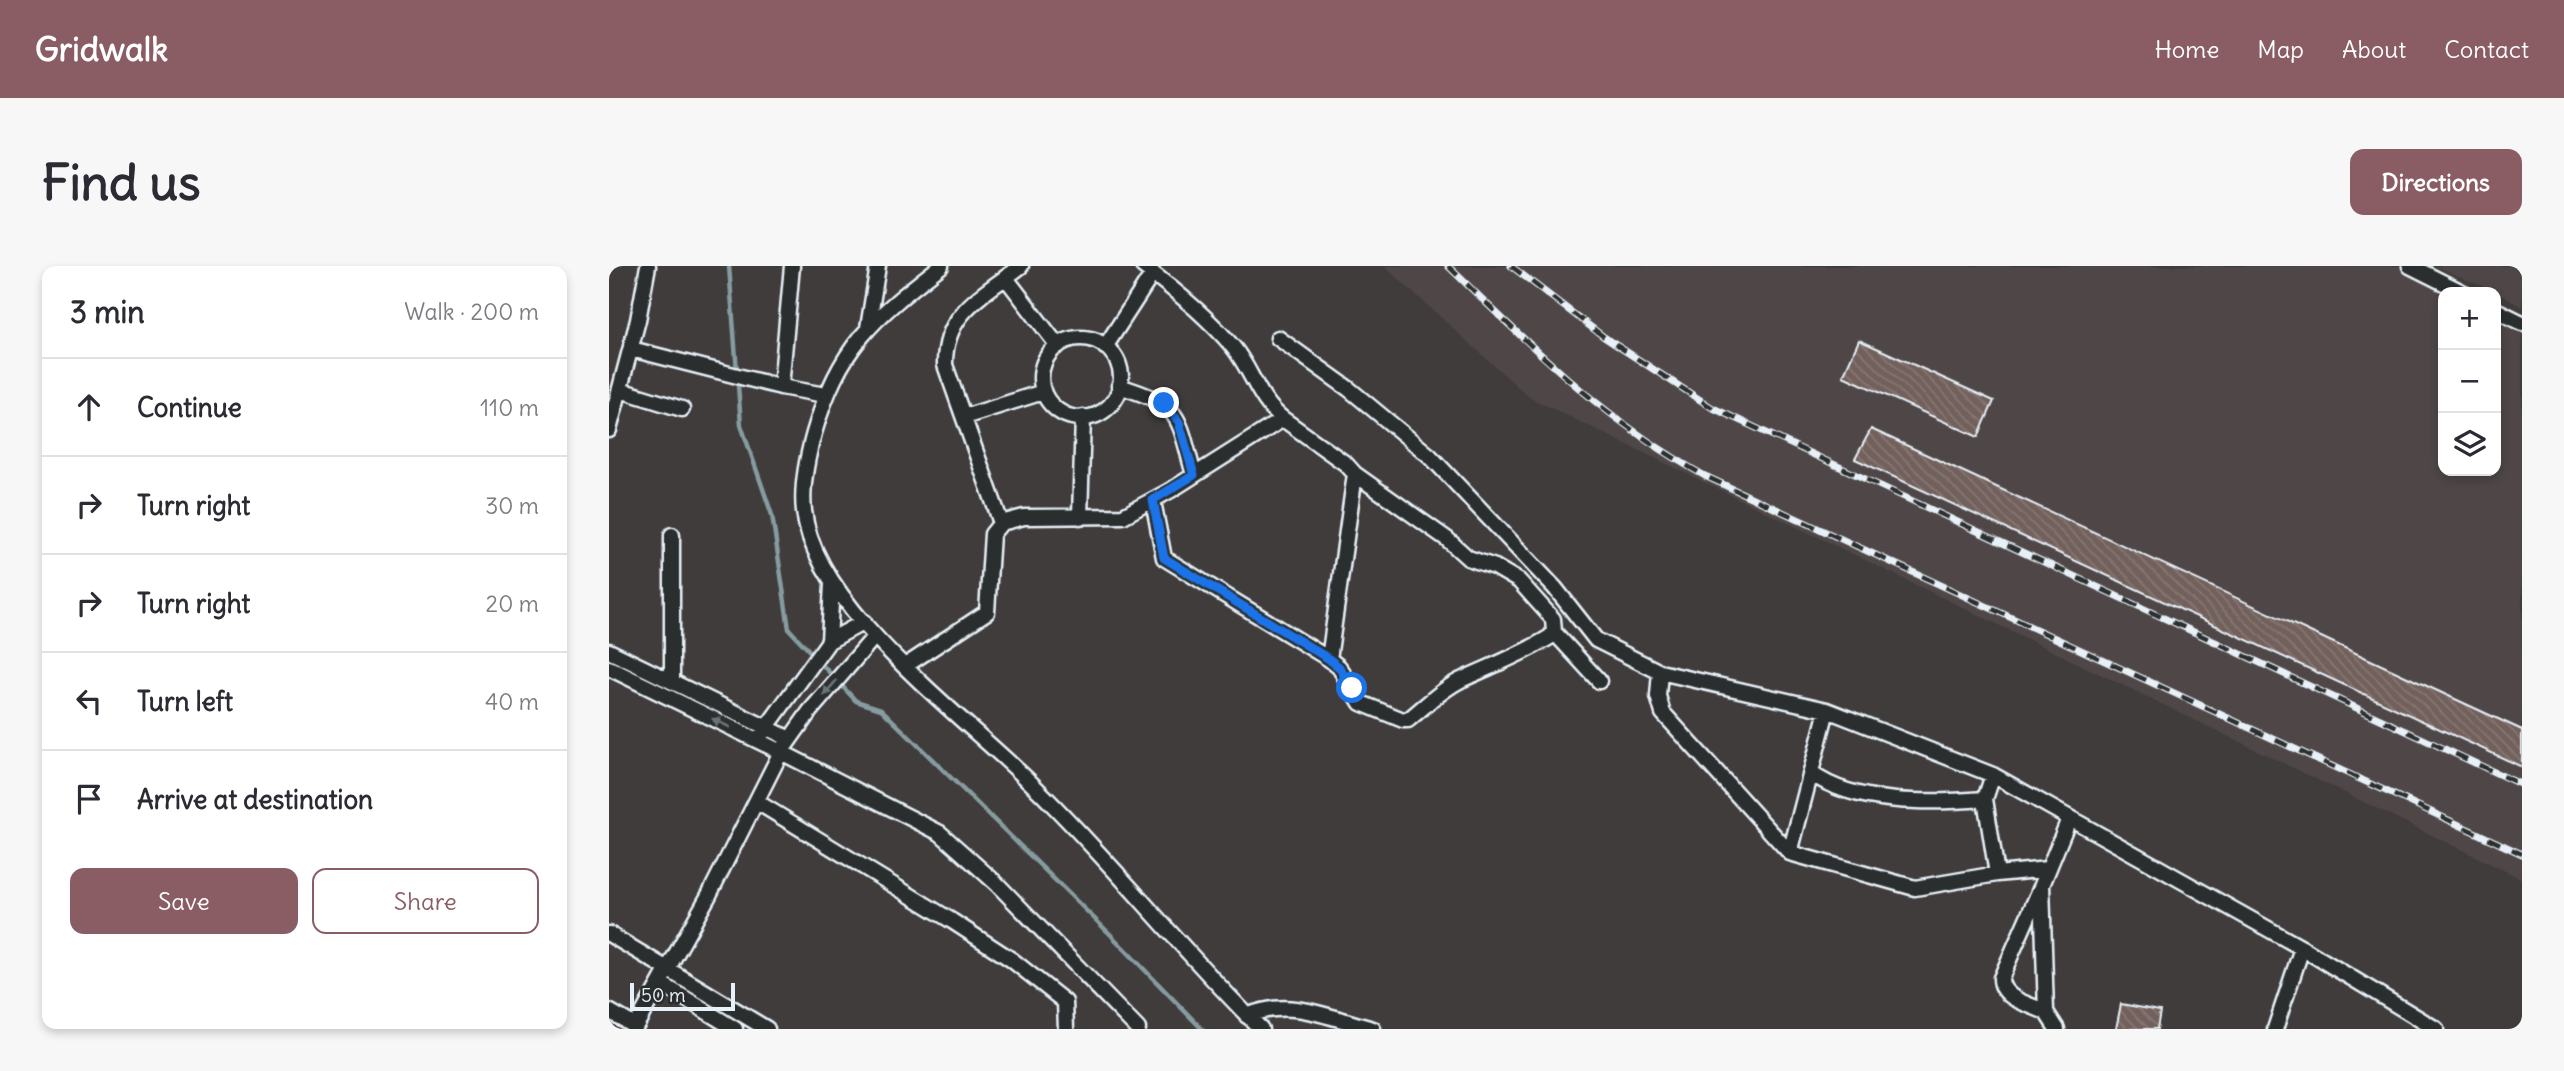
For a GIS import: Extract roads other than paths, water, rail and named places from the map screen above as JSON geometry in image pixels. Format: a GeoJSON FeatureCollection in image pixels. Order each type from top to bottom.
{"type":"FeatureCollection","features":[{"type":"Feature","properties":{"kind":"street"},"geometry":{"type":"LineString","coordinates":[[609,430],[631,349],[648,266]]}},
{"type":"Feature","properties":{"kind":"street"},"geometry":{"type":"LineString","coordinates":[[782,387],[792,266]]}},
{"type":"Feature","properties":{"kind":"street"},"geometry":{"type":"LineString","coordinates":[[867,328],[878,266]]}},
{"type":"Feature","properties":{"kind":"street"},"geometry":{"type":"LineString","coordinates":[[941,266],[867,328],[846,354],[825,395],[806,465],[804,513],[832,584],[875,636],[905,666],[1035,786],[1261,1029]]}},
{"type":"Feature","properties":{"kind":"street"},"geometry":{"type":"LineString","coordinates":[[1001,523],[945,365],[947,337],[959,313],[1021,266]]}},
{"type":"Feature","properties":{"kind":"street"},"geometry":{"type":"LineString","coordinates":[[2410,266],[2452,287]]}},
{"type":"Feature","properties":{"kind":"street"},"geometry":{"type":"LineString","coordinates":[[1105,347],[1148,270],[1191,303],[1233,346],[1258,389],[1283,419],[1447,539],[1468,558],[1495,567],[1519,582],[1553,619],[1554,632],[1599,681]]}},
{"type":"Feature","properties":{"kind":"street"},"geometry":{"type":"LineString","coordinates":[[1006,278],[1058,346]]}},
{"type":"Feature","properties":{"kind":"street"},"geometry":{"type":"LineString","coordinates":[[2501,312],[2522,323]]}},
{"type":"Feature","properties":{"kind":"street"},"geometry":{"type":"LineString","coordinates":[[1082,338],[1105,347],[1117,363],[1119,386],[1108,407],[1083,418],[1063,414],[1048,401],[1043,392],[1042,366],[1058,346],[1082,338]]}},
{"type":"Feature","properties":{"kind":"street"},"geometry":{"type":"LineString","coordinates":[[1278,338],[1349,389],[1430,456],[1555,588],[1596,640],[1660,672],[1827,710],[1993,775],[2302,948],[2436,1029]]}},
{"type":"Feature","properties":{"kind":"street"},"geometry":{"type":"LineString","coordinates":[[631,349],[743,379],[825,395]]}},
{"type":"Feature","properties":{"kind":"street"},"geometry":{"type":"LineString","coordinates":[[1119,386],[1155,397],[1173,412],[1194,475]]}},
{"type":"Feature","properties":{"kind":"street"},"geometry":{"type":"LineString","coordinates":[[620,390],[682,409]]}},
{"type":"Feature","properties":{"kind":"street"},"geometry":{"type":"LineString","coordinates":[[964,416],[1043,392]]}},
{"type":"Feature","properties":{"kind":"street"},"geometry":{"type":"LineString","coordinates":[[1080,517],[1083,418]]}},
{"type":"Feature","properties":{"kind":"street"},"geometry":{"type":"LineString","coordinates":[[905,666],[988,612],[992,534],[1001,523],[1024,517],[1123,516],[1283,419]]}},
{"type":"Feature","properties":{"kind":"street"},"geometry":{"type":"LineString","coordinates":[[1329,659],[1355,474]]}},
{"type":"Feature","properties":{"kind":"street"},"geometry":{"type":"LineString","coordinates":[[1153,500],[1164,558],[1329,659],[1339,667],[1361,703],[1408,720],[1427,702],[1461,681],[1527,652],[1554,632]]}},
{"type":"Feature","properties":{"kind":"street"},"geometry":{"type":"LineString","coordinates":[[672,535],[672,681]]}},
{"type":"Feature","properties":{"kind":"street"},"geometry":{"type":"LineString","coordinates":[[826,645],[832,584]]}},
{"type":"Feature","properties":{"kind":"street"},"geometry":{"type":"LineString","coordinates":[[758,741],[826,645],[864,622]]}},
{"type":"Feature","properties":{"kind":"street"},"geometry":{"type":"LineString","coordinates":[[609,1011],[635,1028],[757,802],[781,752],[810,712],[875,636]]}},
{"type":"Feature","properties":{"kind":"street"},"geometry":{"type":"LineString","coordinates":[[609,650],[790,739]]}},
{"type":"Feature","properties":{"kind":"street"},"geometry":{"type":"LineString","coordinates":[[609,668],[940,833],[997,884],[1138,1029]]}},
{"type":"Feature","properties":{"kind":"street"},"geometry":{"type":"LineString","coordinates":[[1660,672],[1658,696],[1663,713],[1790,853],[1915,888],[1997,874],[2048,869]]}},
{"type":"Feature","properties":{"kind":"street"},"geometry":{"type":"LineString","coordinates":[[1790,853],[1827,710]]}},
{"type":"Feature","properties":{"kind":"street"},"geometry":{"type":"LineString","coordinates":[[1811,773],[1823,782],[1879,797],[1918,803],[1985,799]]}},
{"type":"Feature","properties":{"kind":"street"},"geometry":{"type":"LineString","coordinates":[[1993,775],[1985,799],[1997,874]]}},
{"type":"Feature","properties":{"kind":"street"},"geometry":{"type":"LineString","coordinates":[[757,802],[1012,960],[1065,1002],[1066,1029]]}},
{"type":"Feature","properties":{"kind":"street"},"geometry":{"type":"LineString","coordinates":[[2046,1012],[2007,994],[2001,986],[2001,978],[2069,819]]}},
{"type":"Feature","properties":{"kind":"street"},"geometry":{"type":"LineString","coordinates":[[2042,885],[2046,1012],[2057,1029]]}},
{"type":"Feature","properties":{"kind":"street"},"geometry":{"type":"LineString","coordinates":[[609,934],[767,1029]]}},
{"type":"Feature","properties":{"kind":"street"},"geometry":{"type":"LineString","coordinates":[[2275,1029],[2302,948]]}},
{"type":"Feature","properties":{"kind":"street"},"geometry":{"type":"LineString","coordinates":[[660,983],[735,1029]]}},
{"type":"Feature","properties":{"kind":"street"},"geometry":{"type":"LineString","coordinates":[[1247,1016],[1262,1009],[1287,1006],[1373,1029]]}},
{"type":"Feature","properties":{"kind":"waterway"},"geometry":{"type":"LineString","coordinates":[[729,266],[741,425],[772,515],[789,629],[856,701],[881,709],[1110,934],[1202,1029]]}},
{"type":"Feature","properties":{"kind":"railway"},"geometry":{"type":"LineString","coordinates":[[1448,266],[1539,353],[1600,406],[1668,454],[1705,476],[2522,854]]}},
{"type":"Feature","properties":{"kind":"railway"},"geometry":{"type":"LineString","coordinates":[[1511,266],[1604,337],[1711,407],[2522,785]]}}]}
